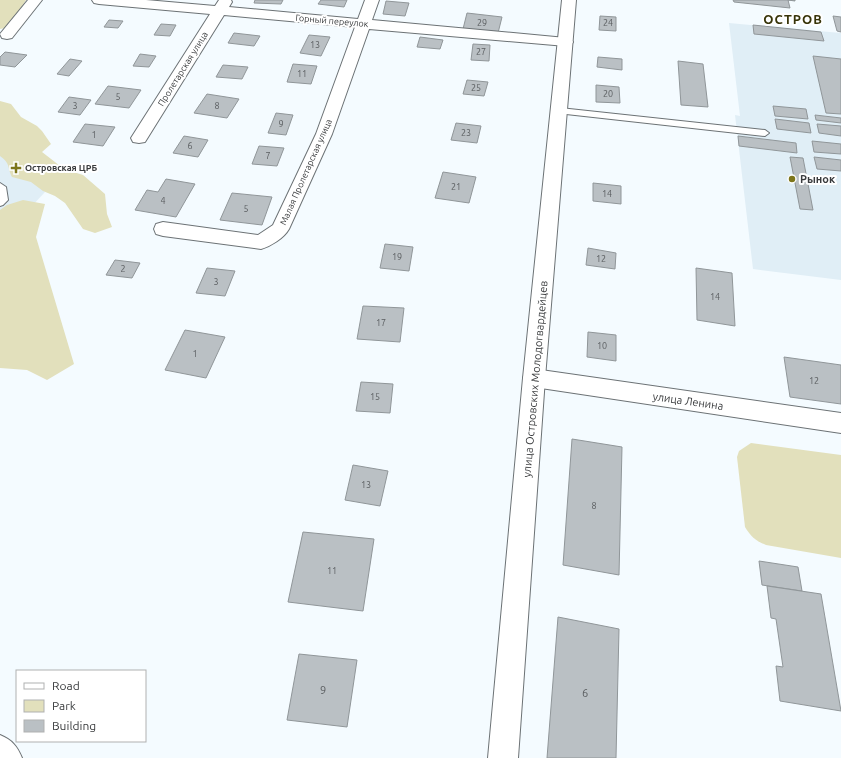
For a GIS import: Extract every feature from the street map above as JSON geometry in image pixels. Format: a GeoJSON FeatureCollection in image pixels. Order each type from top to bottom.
{"type":"FeatureCollection","features":[{"type":"Feature","properties":{"kind":"street"},"geometry":{"type":"LineString","coordinates":[[7,36],[36,0]]}},
{"type":"Feature","properties":{"kind":"street","name":"Горный переулок"},"geometry":{"type":"LineString","coordinates":[[99,0],[222,6],[363,23],[566,42]]}},
{"type":"Feature","properties":{"kind":"street","name":"Малая Пролетарская улица"},"geometry":{"type":"LineString","coordinates":[[163,229],[261,242],[280,229],[324,134],[372,0]]}},
{"type":"Feature","properties":{"kind":"street","name":"улица Островских Молодогвардейцев"},"geometry":{"type":"LineString","coordinates":[[502,758],[534,378],[569,0]]}},
{"type":"Feature","properties":{"kind":"street","name":"Пролетарская улица"},"geometry":{"type":"LineString","coordinates":[[140,138],[222,6]]}},
{"type":"Feature","properties":{"kind":"street","name":"улица Ленина"},"geometry":{"type":"LineString","coordinates":[[534,378],[841,423]]}},
{"type":"Feature","properties":{"kind":"street"},"geometry":{"type":"LineString","coordinates":[[0,750],[8,758]]}},
{"type":"Feature","properties":{"kind":"lane"},"geometry":{"type":"LineString","coordinates":[[560,110],[765,132]]}},
{"type":"Feature","properties":{"kind":"lane"},"geometry":{"type":"LineString","coordinates":[[0,186],[2,187],[3,200],[0,203]]}},
{"type":"Feature","properties":{"kind":"shaded area","name":"Рынок"},"geometry":{"type":"Polygon","coordinates":[[[729,23],[841,33],[841,280],[753,269],[735,115],[740,116],[729,23]]]}},
{"type":"Feature","properties":{"kind":"shaded area","name":"Островская ЦРБ"},"geometry":{"type":"Polygon","coordinates":[[[0,135],[45,192],[0,240],[0,135]]]}},
{"type":"Feature","properties":{"kind":"green space"},"geometry":{"type":"Polygon","coordinates":[[[0,0],[26,0],[21,9],[5,28],[0,29],[0,0]]]}},
{"type":"Feature","properties":{"kind":"green space"},"geometry":{"type":"Polygon","coordinates":[[[0,101],[11,104],[21,117],[37,126],[42,131],[51,144],[42,152],[64,169],[83,175],[105,194],[107,214],[112,227],[95,233],[83,229],[65,203],[55,196],[43,191],[31,182],[12,177],[7,164],[0,156],[0,101]]]}},
{"type":"Feature","properties":{"kind":"green space"},"geometry":{"type":"Polygon","coordinates":[[[23,200],[45,204],[36,237],[74,364],[47,380],[27,370],[0,368],[0,210],[7,205],[23,200]]]}},
{"type":"Feature","properties":{"kind":"green space"},"geometry":{"type":"Polygon","coordinates":[[[751,443],[841,455],[841,558],[766,545],[749,533],[745,527],[737,457],[739,451],[751,443]]]}},
{"type":"Feature","properties":{"kind":"building"},"geometry":{"type":"Polygon","coordinates":[[[255,0],[283,0],[281,4],[254,3],[255,0]]]}},
{"type":"Feature","properties":{"kind":"building"},"geometry":{"type":"Polygon","coordinates":[[[321,0],[347,0],[344,7],[318,4],[321,0]]]}},
{"type":"Feature","properties":{"kind":"building"},"geometry":{"type":"Polygon","coordinates":[[[733,0],[788,0],[790,8],[734,2],[733,0]]]}},
{"type":"Feature","properties":{"kind":"building"},"geometry":{"type":"Polygon","coordinates":[[[386,1],[409,3],[405,16],[383,14],[386,1]]]}},
{"type":"Feature","properties":{"kind":"building"},"geometry":{"type":"Polygon","coordinates":[[[467,13],[502,17],[498,33],[463,29],[467,13]]]}},
{"type":"Feature","properties":{"kind":"building"},"geometry":{"type":"Polygon","coordinates":[[[600,16],[616,17],[616,31],[599,30],[600,16]]]}},
{"type":"Feature","properties":{"kind":"building"},"geometry":{"type":"Polygon","coordinates":[[[833,16],[841,17],[841,32],[837,31],[833,16]]]}},
{"type":"Feature","properties":{"kind":"building"},"geometry":{"type":"Polygon","coordinates":[[[109,20],[123,21],[118,28],[104,27],[109,20]]]}},
{"type":"Feature","properties":{"kind":"building"},"geometry":{"type":"Polygon","coordinates":[[[161,24],[176,25],[170,36],[154,35],[161,24]]]}},
{"type":"Feature","properties":{"kind":"building"},"geometry":{"type":"Polygon","coordinates":[[[753,25],[821,32],[824,41],[754,34],[753,25]]]}},
{"type":"Feature","properties":{"kind":"building"},"geometry":{"type":"Polygon","coordinates":[[[234,33],[260,36],[254,46],[228,43],[234,33]]]}},
{"type":"Feature","properties":{"kind":"building"},"geometry":{"type":"Polygon","coordinates":[[[309,35],[330,37],[321,56],[300,53],[309,35]]]}},
{"type":"Feature","properties":{"kind":"building"},"geometry":{"type":"Polygon","coordinates":[[[420,37],[443,40],[440,49],[417,47],[420,37]]]}},
{"type":"Feature","properties":{"kind":"building"},"geometry":{"type":"Polygon","coordinates":[[[473,44],[490,45],[489,61],[471,60],[473,44]]]}},
{"type":"Feature","properties":{"kind":"building"},"geometry":{"type":"Polygon","coordinates":[[[5,52],[27,55],[15,67],[0,65],[0,57],[5,52]]]}},
{"type":"Feature","properties":{"kind":"building"},"geometry":{"type":"Polygon","coordinates":[[[140,54],[156,56],[149,67],[133,66],[140,54]]]}},
{"type":"Feature","properties":{"kind":"building"},"geometry":{"type":"Polygon","coordinates":[[[813,56],[841,59],[841,114],[826,113],[813,56]]]}},
{"type":"Feature","properties":{"kind":"building"},"geometry":{"type":"Polygon","coordinates":[[[598,57],[622,59],[622,70],[597,67],[598,57]]]}},
{"type":"Feature","properties":{"kind":"building"},"geometry":{"type":"Polygon","coordinates":[[[70,59],[82,61],[69,76],[57,74],[70,59]]]}},
{"type":"Feature","properties":{"kind":"building"},"geometry":{"type":"Polygon","coordinates":[[[678,61],[703,64],[708,107],[681,105],[678,61]]]}},
{"type":"Feature","properties":{"kind":"building"},"geometry":{"type":"Polygon","coordinates":[[[293,64],[317,66],[311,84],[287,82],[293,64]]]}},
{"type":"Feature","properties":{"kind":"building"},"geometry":{"type":"Polygon","coordinates":[[[223,65],[248,67],[242,79],[216,77],[223,65]]]}},
{"type":"Feature","properties":{"kind":"building"},"geometry":{"type":"Polygon","coordinates":[[[467,80],[488,82],[484,96],[463,94],[467,80]]]}},
{"type":"Feature","properties":{"kind":"building"},"geometry":{"type":"Polygon","coordinates":[[[596,85],[619,87],[620,103],[596,102],[596,85]]]}},
{"type":"Feature","properties":{"kind":"building"},"geometry":{"type":"Polygon","coordinates":[[[108,86],[141,90],[129,108],[95,104],[108,86]]]}},
{"type":"Feature","properties":{"kind":"building"},"geometry":{"type":"Polygon","coordinates":[[[207,94],[239,99],[227,118],[194,113],[207,94]]]}},
{"type":"Feature","properties":{"kind":"building"},"geometry":{"type":"Polygon","coordinates":[[[69,97],[91,100],[80,115],[58,112],[69,97]]]}},
{"type":"Feature","properties":{"kind":"building"},"geometry":{"type":"Polygon","coordinates":[[[773,106],[806,109],[808,119],[775,116],[773,106]]]}},
{"type":"Feature","properties":{"kind":"building"},"geometry":{"type":"Polygon","coordinates":[[[276,113],[293,115],[286,135],[268,133],[276,113]]]}},
{"type":"Feature","properties":{"kind":"building"},"geometry":{"type":"Polygon","coordinates":[[[815,115],[841,118],[841,123],[816,120],[815,115]]]}},
{"type":"Feature","properties":{"kind":"building"},"geometry":{"type":"Polygon","coordinates":[[[775,119],[809,123],[811,133],[777,129],[775,119]]]}},
{"type":"Feature","properties":{"kind":"building"},"geometry":{"type":"Polygon","coordinates":[[[456,123],[481,126],[477,143],[451,140],[456,123]]]}},
{"type":"Feature","properties":{"kind":"building"},"geometry":{"type":"Polygon","coordinates":[[[85,124],[115,127],[103,146],[73,142],[85,124]]]}},
{"type":"Feature","properties":{"kind":"building"},"geometry":{"type":"Polygon","coordinates":[[[817,124],[841,126],[841,136],[819,133],[817,124]]]}},
{"type":"Feature","properties":{"kind":"building"},"geometry":{"type":"Polygon","coordinates":[[[184,136],[208,140],[198,157],[173,153],[184,136]]]}},
{"type":"Feature","properties":{"kind":"building"},"geometry":{"type":"Polygon","coordinates":[[[738,136],[796,143],[797,153],[739,146],[738,136]]]}},
{"type":"Feature","properties":{"kind":"building"},"geometry":{"type":"Polygon","coordinates":[[[812,141],[841,144],[841,154],[814,152],[812,141]]]}},
{"type":"Feature","properties":{"kind":"building"},"geometry":{"type":"Polygon","coordinates":[[[259,146],[284,148],[277,166],[252,164],[259,146]]]}},
{"type":"Feature","properties":{"kind":"building"},"geometry":{"type":"Polygon","coordinates":[[[790,157],[803,158],[813,210],[800,209],[790,157]]]}},
{"type":"Feature","properties":{"kind":"building"},"geometry":{"type":"Polygon","coordinates":[[[814,157],[841,160],[841,171],[817,169],[814,157]]]}},
{"type":"Feature","properties":{"kind":"building"},"geometry":{"type":"Polygon","coordinates":[[[443,172],[476,177],[469,203],[435,198],[443,172]]]}},
{"type":"Feature","properties":{"kind":"building"},"geometry":{"type":"Polygon","coordinates":[[[166,179],[195,184],[176,217],[135,210],[147,190],[158,192],[166,179]]]}},
{"type":"Feature","properties":{"kind":"building"},"geometry":{"type":"Polygon","coordinates":[[[593,183],[621,186],[621,204],[593,201],[593,183]]]}},
{"type":"Feature","properties":{"kind":"building"},"geometry":{"type":"Polygon","coordinates":[[[232,193],[272,197],[262,225],[220,220],[232,193]]]}},
{"type":"Feature","properties":{"kind":"building"},"geometry":{"type":"Polygon","coordinates":[[[385,244],[413,247],[409,271],[380,268],[385,244]]]}},
{"type":"Feature","properties":{"kind":"building"},"geometry":{"type":"Polygon","coordinates":[[[588,248],[616,253],[615,269],[586,265],[588,248]]]}},
{"type":"Feature","properties":{"kind":"building"},"geometry":{"type":"Polygon","coordinates":[[[115,260],[140,263],[132,278],[106,275],[115,260]]]}},
{"type":"Feature","properties":{"kind":"building"},"geometry":{"type":"Polygon","coordinates":[[[207,268],[235,271],[225,296],[196,293],[207,268]]]}},
{"type":"Feature","properties":{"kind":"building"},"geometry":{"type":"Polygon","coordinates":[[[696,268],[732,273],[735,326],[697,320],[696,268]]]}},
{"type":"Feature","properties":{"kind":"building"},"geometry":{"type":"Polygon","coordinates":[[[363,306],[404,308],[400,342],[357,339],[363,306]]]}},
{"type":"Feature","properties":{"kind":"building"},"geometry":{"type":"Polygon","coordinates":[[[185,330],[225,337],[206,378],[165,370],[185,330]]]}},
{"type":"Feature","properties":{"kind":"building"},"geometry":{"type":"Polygon","coordinates":[[[588,332],[616,335],[616,361],[587,357],[588,332]]]}},
{"type":"Feature","properties":{"kind":"building"},"geometry":{"type":"Polygon","coordinates":[[[784,357],[841,365],[841,404],[790,397],[784,357]]]}},
{"type":"Feature","properties":{"kind":"building"},"geometry":{"type":"Polygon","coordinates":[[[361,382],[393,384],[390,413],[356,411],[361,382]]]}},
{"type":"Feature","properties":{"kind":"building"},"geometry":{"type":"Polygon","coordinates":[[[572,439],[622,447],[619,575],[563,565],[572,439]]]}},
{"type":"Feature","properties":{"kind":"building"},"geometry":{"type":"Polygon","coordinates":[[[353,465],[388,471],[380,506],[345,500],[353,465]]]}},
{"type":"Feature","properties":{"kind":"building"},"geometry":{"type":"Polygon","coordinates":[[[303,532],[374,539],[363,611],[288,602],[303,532]]]}},
{"type":"Feature","properties":{"kind":"building"},"geometry":{"type":"Polygon","coordinates":[[[759,561],[798,567],[802,591],[762,585],[759,561]]]}},
{"type":"Feature","properties":{"kind":"building"},"geometry":{"type":"Polygon","coordinates":[[[767,586],[821,594],[841,711],[780,701],[776,666],[783,667],[776,619],[771,618],[767,586]]]}},
{"type":"Feature","properties":{"kind":"building"},"geometry":{"type":"Polygon","coordinates":[[[558,617],[619,629],[616,758],[547,758],[558,617]]]}},
{"type":"Feature","properties":{"kind":"building"},"geometry":{"type":"Polygon","coordinates":[[[299,654],[357,660],[347,727],[287,720],[299,654]]]}},
{"type":"Feature","properties":{"kind":"place","name":"Островская ЦРБ"},"geometry":{"type":"Point","coordinates":[16,168]}},
{"type":"Feature","properties":{"kind":"place","name":"Рынок"},"geometry":{"type":"Point","coordinates":[792,179]}},
{"type":"Feature","properties":{"kind":"district","name":"ОСТРОВ"},"geometry":{"type":"Point","coordinates":[793,19]}}]}
